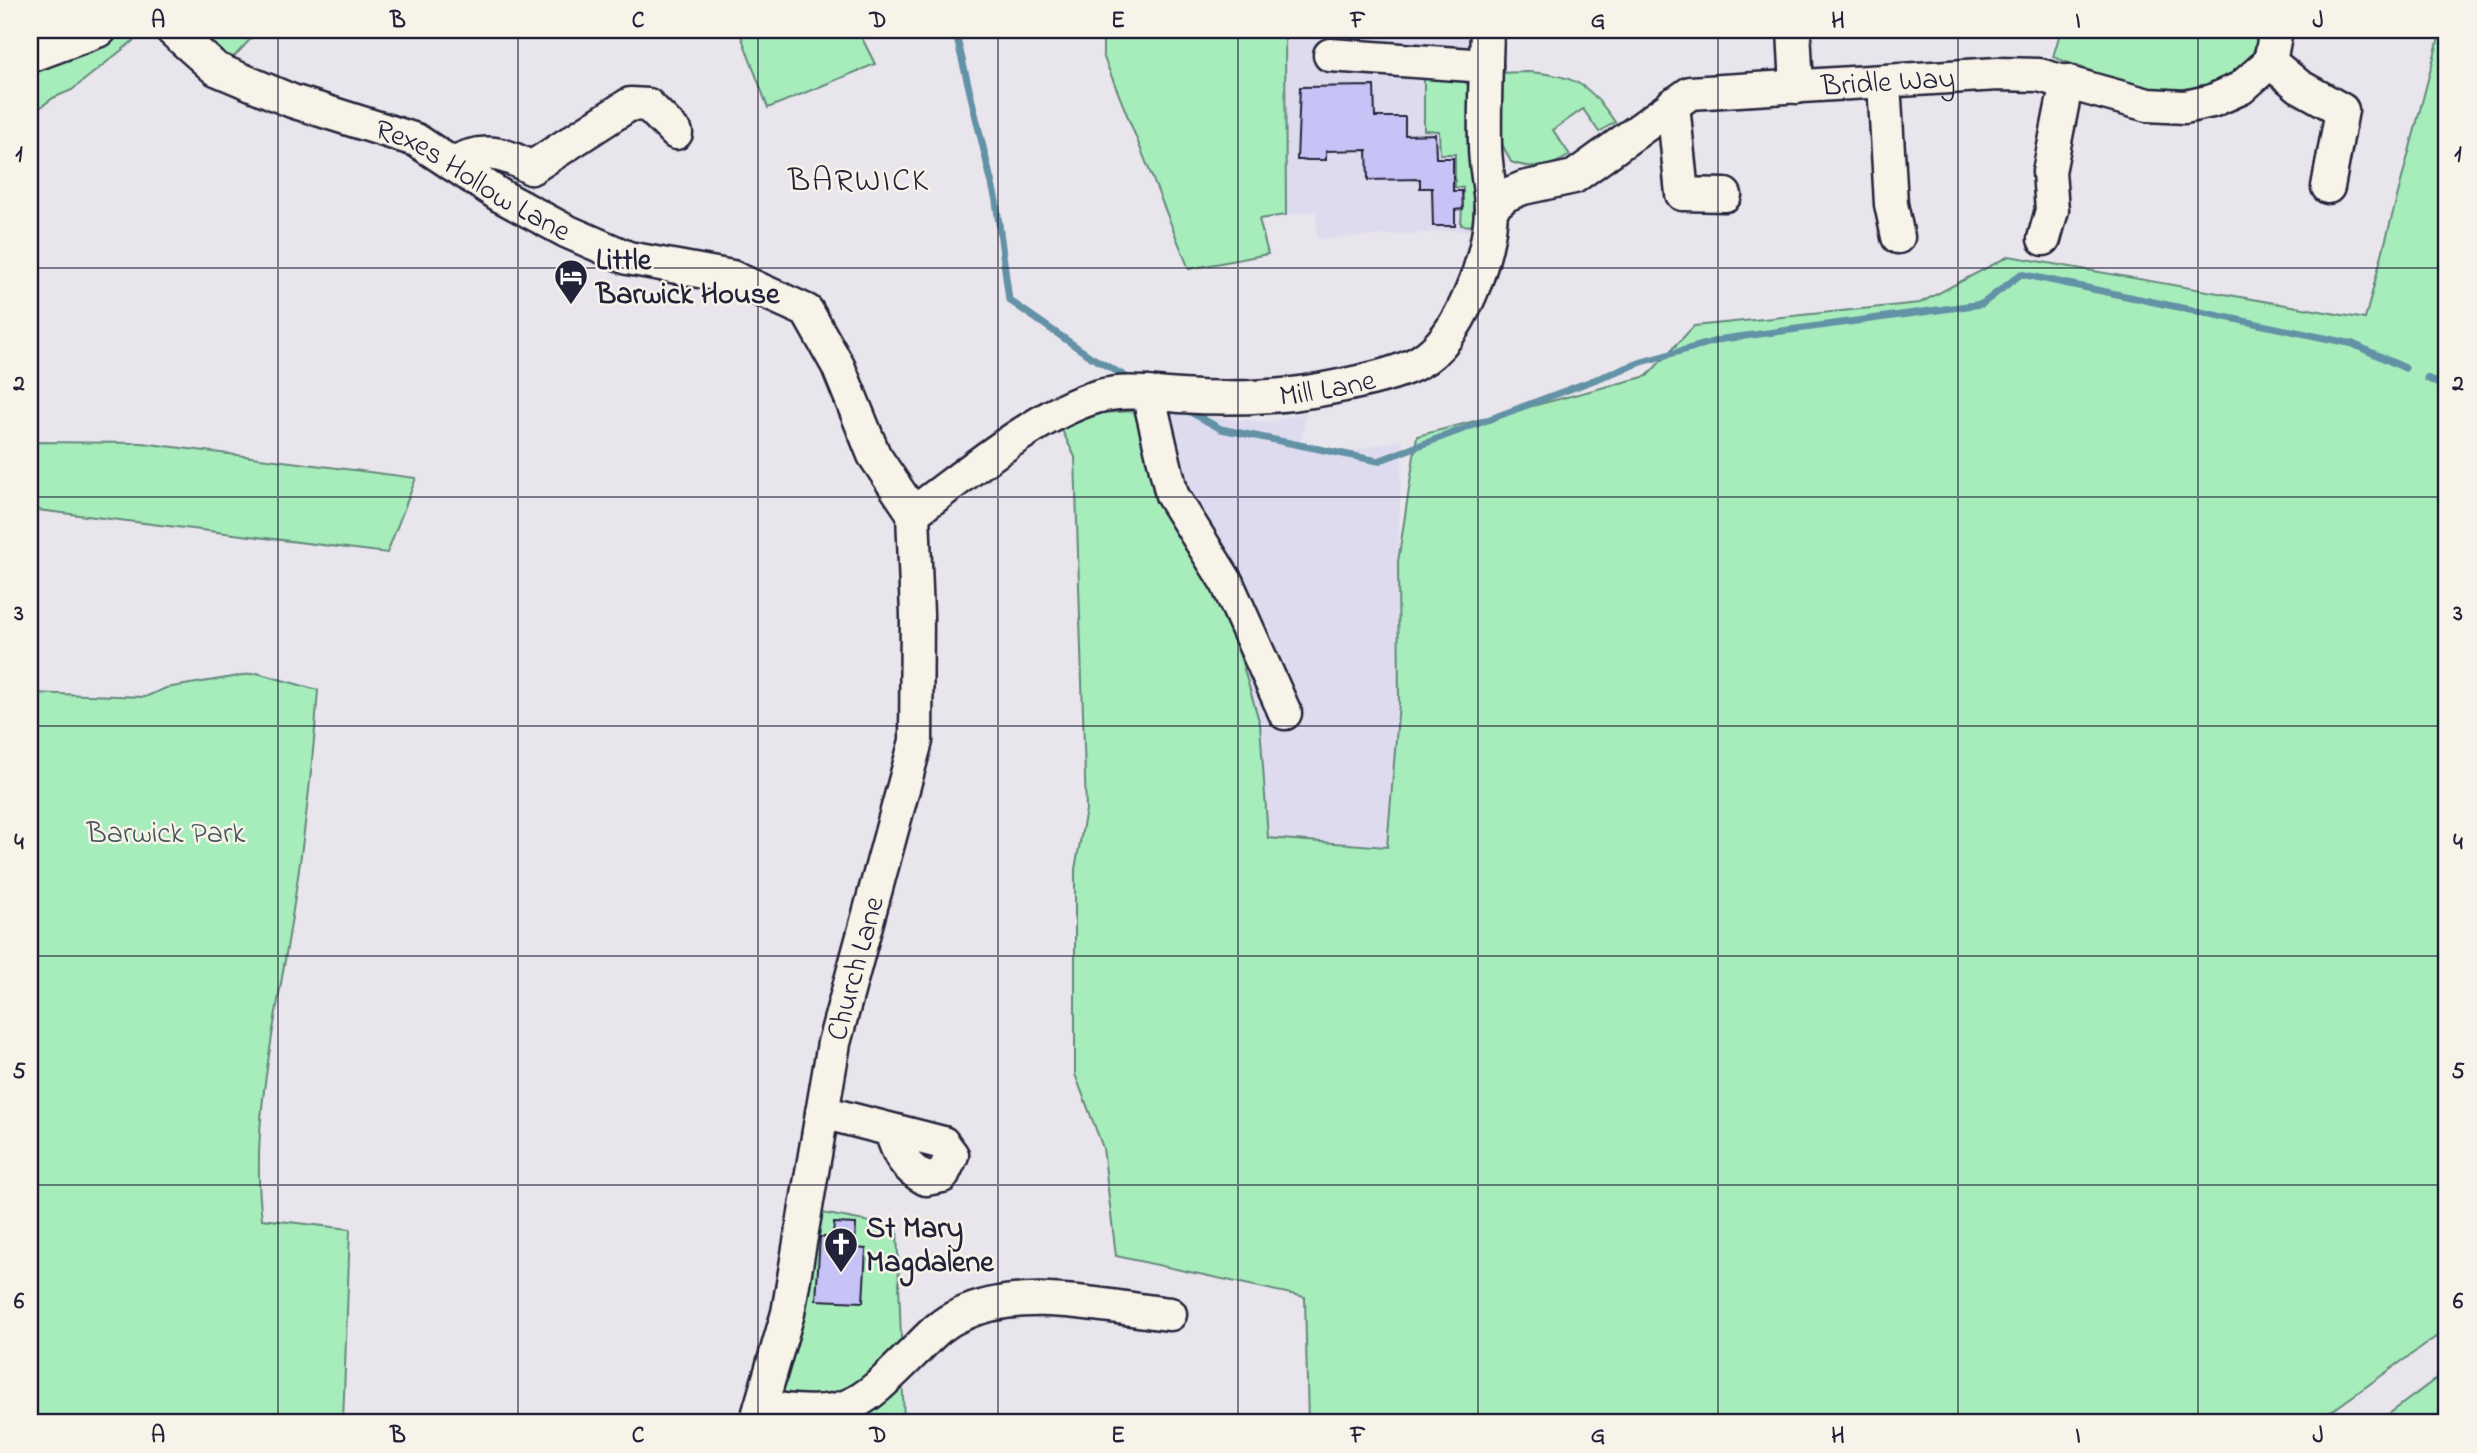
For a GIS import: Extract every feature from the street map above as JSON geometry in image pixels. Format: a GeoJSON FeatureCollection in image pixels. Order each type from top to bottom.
{"type":"FeatureCollection","features":[{"type":"Feature","properties":{"kind":"street"},"geometry":{"type":"LineString","coordinates":[[30,56],[100,30]]}},
{"type":"Feature","properties":{"kind":"street","name":"Rexes Hollow Lane"},"geometry":{"type":"LineString","coordinates":[[172,30],[216,69],[292,101],[416,140],[501,196],[566,231],[628,258],[732,277],[807,311],[838,366],[874,455],[914,513]]}},
{"type":"Feature","properties":{"kind":"street","name":"Mill Lane"},"geometry":{"type":"LineString","coordinates":[[914,513],[1045,420],[1096,397],[1134,391],[1269,396],[1326,389],[1418,363],[1444,341],[1460,314],[1474,286],[1485,246],[1491,208],[1485,148],[1487,30]]}},
{"type":"Feature","properties":{"kind":"street"},"geometry":{"type":"LineString","coordinates":[[1794,30],[1797,87]]}},
{"type":"Feature","properties":{"kind":"street"},"geometry":{"type":"LineString","coordinates":[[2276,30],[2270,62],[2299,86],[2342,110],[2328,187]]}},
{"type":"Feature","properties":{"kind":"street"},"geometry":{"type":"LineString","coordinates":[[1330,55],[1486,66]]}},
{"type":"Feature","properties":{"kind":"street","name":"Bridle Way"},"geometry":{"type":"LineString","coordinates":[[1491,208],[1506,195],[1523,188],[1574,177],[1690,93],[1998,74],[2039,75],[2148,105],[2185,107],[2212,101],[2241,88],[2270,62]]}},
{"type":"Feature","properties":{"kind":"street"},"geometry":{"type":"LineString","coordinates":[[1884,82],[1891,204],[1898,237]]}},
{"type":"Feature","properties":{"kind":"street"},"geometry":{"type":"LineString","coordinates":[[2044,239],[2052,210],[2049,172],[2067,82]]}},
{"type":"Feature","properties":{"kind":"street"},"geometry":{"type":"LineString","coordinates":[[452,164],[481,152],[509,155],[531,168],[630,104],[648,106],[676,133]]}},
{"type":"Feature","properties":{"kind":"street"},"geometry":{"type":"LineString","coordinates":[[1672,104],[1682,194],[1725,195]]}},
{"type":"Feature","properties":{"kind":"street"},"geometry":{"type":"LineString","coordinates":[[1148,393],[1172,495],[1227,583],[1285,713]]}},
{"type":"Feature","properties":{"kind":"street","name":"Church Lane"},"geometry":{"type":"LineString","coordinates":[[759,1415],[788,1313],[834,1044],[916,741],[914,513]]}},
{"type":"Feature","properties":{"kind":"street"},"geometry":{"type":"LineString","coordinates":[[822,1112],[891,1131]]}},
{"type":"Feature","properties":{"kind":"street"},"geometry":{"type":"LineString","coordinates":[[759,1415],[843,1409],[871,1395],[939,1327],[960,1315],[992,1303],[1060,1302],[1170,1314]]}},
{"type":"Feature","properties":{"kind":"shaded area"},"geometry":{"type":"Polygon","coordinates":[[[1103,30],[1475,30],[1476,230],[1317,239],[1316,211],[1259,219],[1268,254],[1189,269],[1103,55],[1103,30]]]}},
{"type":"Feature","properties":{"kind":"shaded area"},"geometry":{"type":"Polygon","coordinates":[[[1140,411],[1269,422],[1306,412],[1300,446],[1335,455],[1403,439],[1397,573],[1399,703],[1387,847],[1269,849],[1140,411]]]}},
{"type":"Feature","properties":{"kind":"green space"},"geometry":{"type":"Polygon","coordinates":[[[30,30],[133,30],[138,37],[72,90],[53,98],[30,115],[30,30]]]}},
{"type":"Feature","properties":{"kind":"green space"},"geometry":{"type":"Polygon","coordinates":[[[193,30],[259,30],[231,60],[200,39],[193,30]]]}},
{"type":"Feature","properties":{"kind":"green space"},"geometry":{"type":"Polygon","coordinates":[[[739,30],[858,30],[875,64],[768,108],[739,30]]]}},
{"type":"Feature","properties":{"kind":"green space"},"geometry":{"type":"Polygon","coordinates":[[[1103,30],[1285,30],[1286,215],[1259,219],[1268,254],[1189,269],[1103,55],[1103,30]]]}},
{"type":"Feature","properties":{"kind":"green space"},"geometry":{"type":"Polygon","coordinates":[[[2061,30],[2263,30],[2252,54],[2237,74],[2186,95],[2153,94],[2053,57],[2061,30]]]}},
{"type":"Feature","properties":{"kind":"green space"},"geometry":{"type":"Polygon","coordinates":[[[2441,30],[2447,30],[2447,1329],[2315,1423],[1308,1423],[1305,1297],[1116,1256],[1103,1148],[1075,1074],[1075,869],[1086,810],[1075,457],[1060,426],[1095,413],[1140,411],[1225,605],[1260,724],[1268,838],[1387,847],[1399,703],[1398,562],[1417,436],[1647,376],[1694,326],[1920,303],[2009,256],[2365,319],[2441,30]]]}},
{"type":"Feature","properties":{"kind":"green space"},"geometry":{"type":"Polygon","coordinates":[[[1424,71],[1463,80],[1475,91],[1474,226],[1461,225],[1463,188],[1455,187],[1455,154],[1440,154],[1439,131],[1424,130],[1424,71]]]}},
{"type":"Feature","properties":{"kind":"green space"},"geometry":{"type":"Polygon","coordinates":[[[1528,72],[1557,76],[1579,84],[1596,98],[1615,122],[1599,132],[1583,109],[1553,130],[1570,155],[1555,163],[1541,166],[1511,162],[1499,138],[1494,73],[1528,72]]]}},
{"type":"Feature","properties":{"kind":"green space"},"geometry":{"type":"Polygon","coordinates":[[[30,442],[142,443],[416,478],[387,553],[30,509],[30,442]]]}},
{"type":"Feature","properties":{"kind":"green space","name":"Barwick Park"},"geometry":{"type":"Polygon","coordinates":[[[257,673],[318,690],[300,859],[264,1089],[259,1187],[262,1219],[350,1229],[343,1423],[30,1423],[30,693],[145,697],[166,688],[257,673]]]}},
{"type":"Feature","properties":{"kind":"green space"},"geometry":{"type":"Polygon","coordinates":[[[817,1212],[897,1227],[904,1423],[770,1423],[817,1212]]]}},
{"type":"Feature","properties":{"kind":"green space"},"geometry":{"type":"Polygon","coordinates":[[[2447,1374],[2447,1408],[2432,1423],[2377,1423],[2437,1378],[2447,1374]]]}},
{"type":"Feature","properties":{"kind":"building"},"geometry":{"type":"Polygon","coordinates":[[[1374,86],[1375,117],[1405,117],[1405,135],[1435,134],[1436,158],[1453,158],[1453,191],[1462,191],[1463,209],[1455,210],[1455,226],[1433,226],[1432,188],[1420,188],[1420,179],[1368,180],[1367,150],[1326,151],[1326,160],[1297,160],[1300,87],[1374,86]]]}},
{"type":"Feature","properties":{"kind":"building","name":"St Mary Magdalene"},"geometry":{"type":"Polygon","coordinates":[[[834,1223],[856,1224],[855,1248],[866,1249],[863,1302],[816,1300],[820,1237],[833,1237],[834,1223]]]}},
{"type":"Feature","properties":{"kind":"waterway"},"geometry":{"type":"LineString","coordinates":[[955,30],[996,201],[1009,300],[1091,357],[1132,380]]}},
{"type":"Feature","properties":{"kind":"waterway"},"geometry":{"type":"LineString","coordinates":[[1183,408],[1221,429],[1378,461],[1642,362],[1723,339],[1982,304],[2021,274],[2353,344],[2405,368]]}},
{"type":"Feature","properties":{"kind":"waterway"},"geometry":{"type":"LineString","coordinates":[[2427,378],[2447,388]]}},
{"type":"Feature","properties":{"kind":"place","name":"Little Barwick House"},"geometry":{"type":"Point","coordinates":[571,306]}},
{"type":"Feature","properties":{"kind":"place","name":"St Mary Magdalene"},"geometry":{"type":"Point","coordinates":[841,1274]}},
{"type":"Feature","properties":{"kind":"district","name":"BARWICK"},"geometry":{"type":"Point","coordinates":[859,178]}}]}
